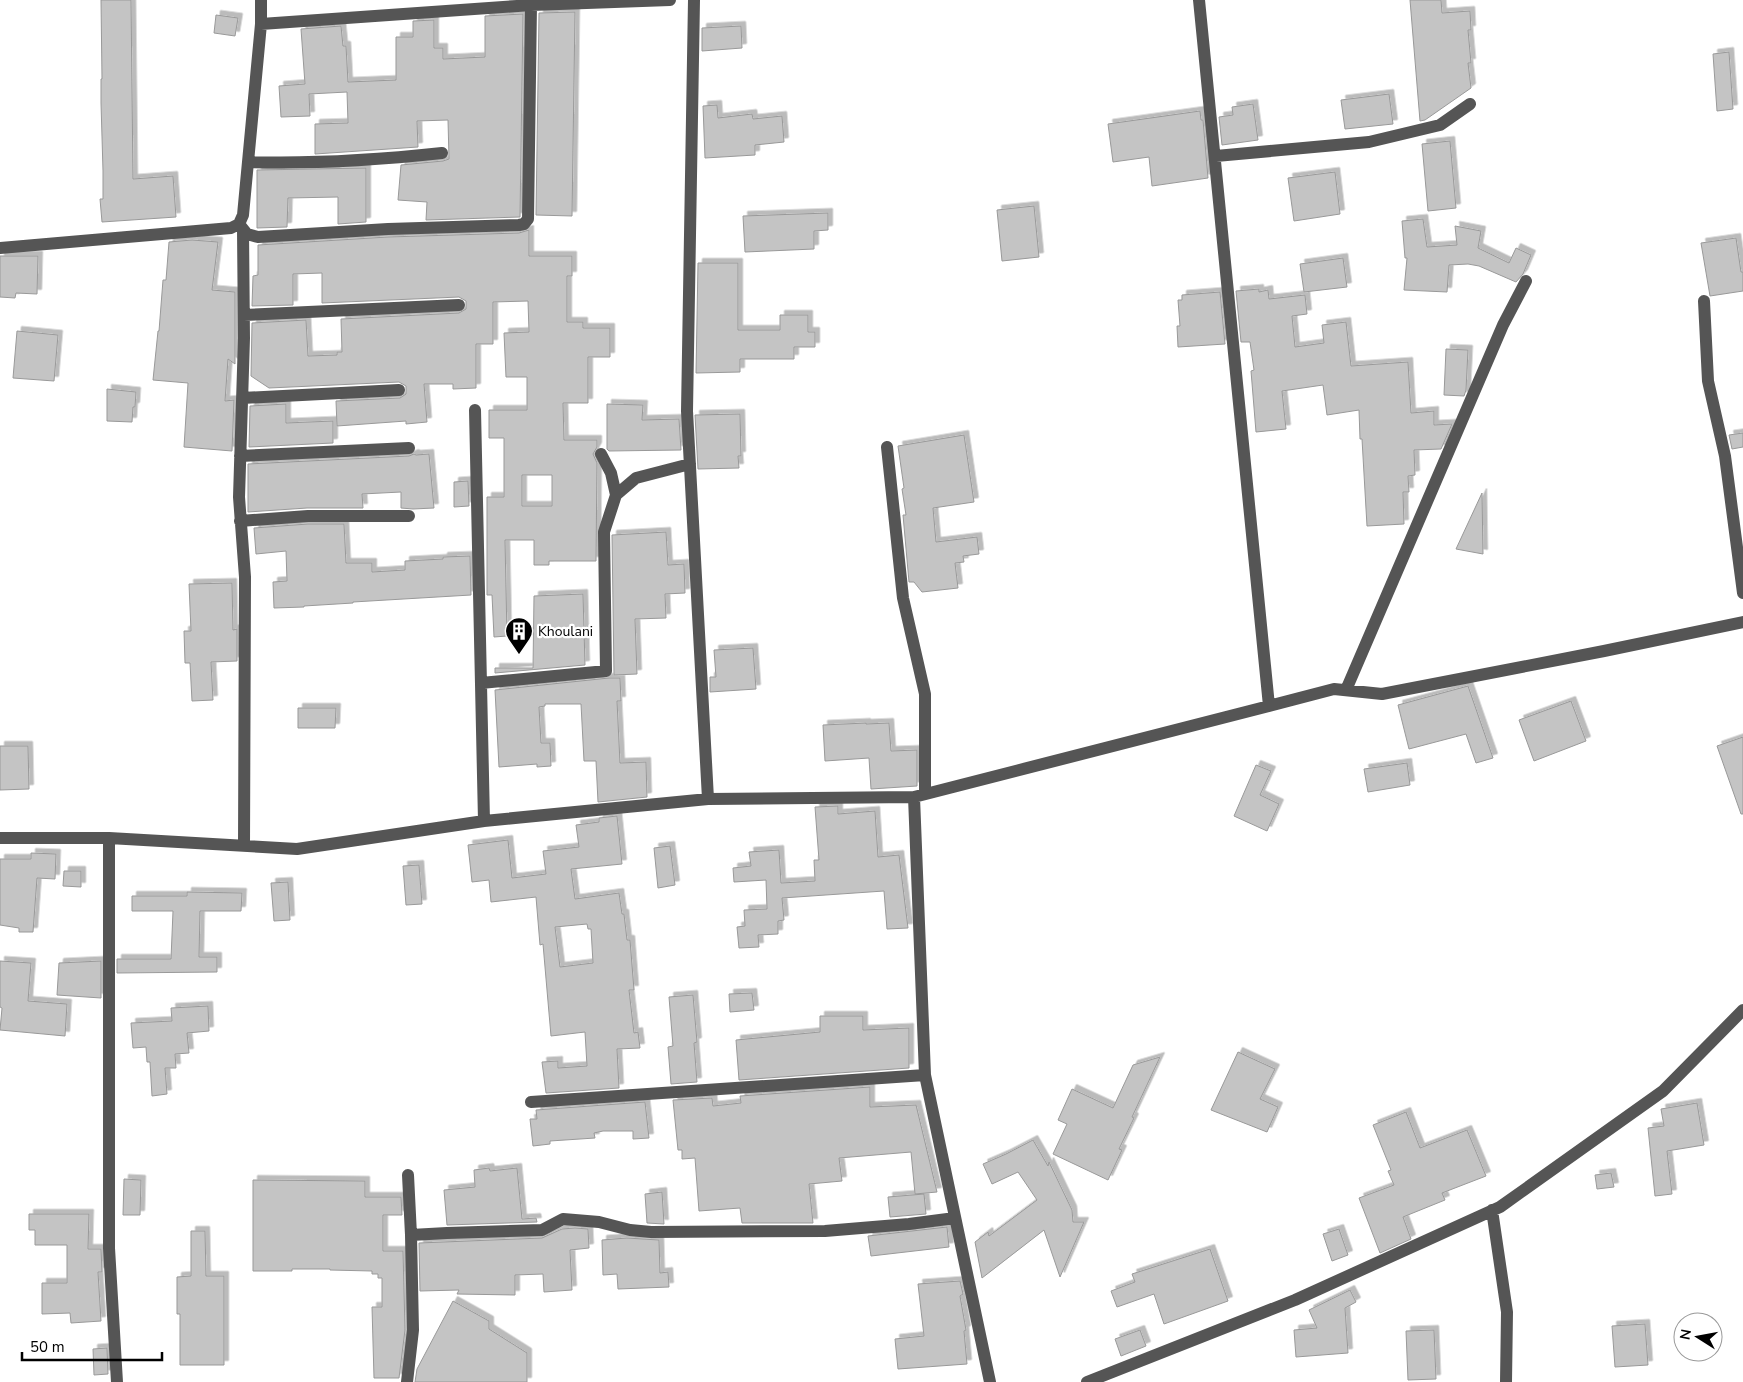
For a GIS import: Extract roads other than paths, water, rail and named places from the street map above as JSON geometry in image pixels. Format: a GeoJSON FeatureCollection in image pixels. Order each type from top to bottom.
{"type":"FeatureCollection","features":[{"type":"Feature","properties":{"kind":"street"},"geometry":{"type":"LineString","coordinates":[[244,846],[245,577],[238,497],[244,315],[241,227],[261,0]]}},
{"type":"Feature","properties":{"kind":"street"},"geometry":{"type":"LineString","coordinates":[[260,24],[531,5],[670,0]]}},
{"type":"Feature","properties":{"kind":"street"},"geometry":{"type":"LineString","coordinates":[[694,0],[687,411],[708,799]]}},
{"type":"Feature","properties":{"kind":"street"},"geometry":{"type":"LineString","coordinates":[[1199,0],[1216,156],[1269,706]]}},
{"type":"Feature","properties":{"kind":"street"},"geometry":{"type":"LineString","coordinates":[[241,227],[247,234],[258,237],[388,229],[524,224],[528,219],[531,5]]}},
{"type":"Feature","properties":{"kind":"street"},"geometry":{"type":"LineString","coordinates":[[1216,156],[1369,142],[1440,125],[1470,104]]}},
{"type":"Feature","properties":{"kind":"street"},"geometry":{"type":"LineString","coordinates":[[248,162],[296,163],[442,154]]}},
{"type":"Feature","properties":{"kind":"street"},"geometry":{"type":"LineString","coordinates":[[0,248],[241,227]]}},
{"type":"Feature","properties":{"kind":"street"},"geometry":{"type":"LineString","coordinates":[[1346,690],[1503,325],[1526,281]]}},
{"type":"Feature","properties":{"kind":"street"},"geometry":{"type":"LineString","coordinates":[[1704,301],[1708,380],[1725,456],[1743,593]]}},
{"type":"Feature","properties":{"kind":"street"},"geometry":{"type":"LineString","coordinates":[[244,315],[459,305]]}},
{"type":"Feature","properties":{"kind":"street"},"geometry":{"type":"LineString","coordinates":[[242,398],[399,390]]}},
{"type":"Feature","properties":{"kind":"street"},"geometry":{"type":"LineString","coordinates":[[475,410],[484,821]]}},
{"type":"Feature","properties":{"kind":"street"},"geometry":{"type":"LineString","coordinates":[[887,447],[903,598],[925,694],[919,795],[925,1075],[990,1382]]}},
{"type":"Feature","properties":{"kind":"street"},"geometry":{"type":"LineString","coordinates":[[240,456],[409,448]]}},
{"type":"Feature","properties":{"kind":"street"},"geometry":{"type":"LineString","coordinates":[[481,683],[606,671],[604,532],[616,495],[611,473],[602,454]]}},
{"type":"Feature","properties":{"kind":"street"},"geometry":{"type":"LineString","coordinates":[[616,495],[636,478],[690,464]]}},
{"type":"Feature","properties":{"kind":"street"},"geometry":{"type":"LineString","coordinates":[[240,521],[308,516],[409,516]]}},
{"type":"Feature","properties":{"kind":"street"},"geometry":{"type":"LineString","coordinates":[[0,838],[109,838],[297,849],[484,821],[708,799],[919,795],[1334,689],[1382,694],[1743,622]]}},
{"type":"Feature","properties":{"kind":"street"},"geometry":{"type":"LineString","coordinates":[[109,838],[108,1248],[117,1382]]}},
{"type":"Feature","properties":{"kind":"street"},"geometry":{"type":"LineString","coordinates":[[1087,1382],[1295,1300],[1500,1207],[1663,1091],[1743,1010]]}},
{"type":"Feature","properties":{"kind":"street"},"geometry":{"type":"LineString","coordinates":[[531,1102],[925,1075]]}},
{"type":"Feature","properties":{"kind":"street"},"geometry":{"type":"LineString","coordinates":[[407,1382],[413,1330],[408,1175]]}},
{"type":"Feature","properties":{"kind":"street"},"geometry":{"type":"LineString","coordinates":[[1492,1210],[1507,1312],[1506,1382]]}},
{"type":"Feature","properties":{"kind":"street"},"geometry":{"type":"LineString","coordinates":[[411,1235],[542,1230],[563,1219],[599,1222],[630,1230],[651,1232],[825,1231],[955,1218]]}},
{"type":"Feature","properties":{"kind":"place","name":"Khoulani"},"geometry":{"type":"Point","coordinates":[519,655]}}]}
